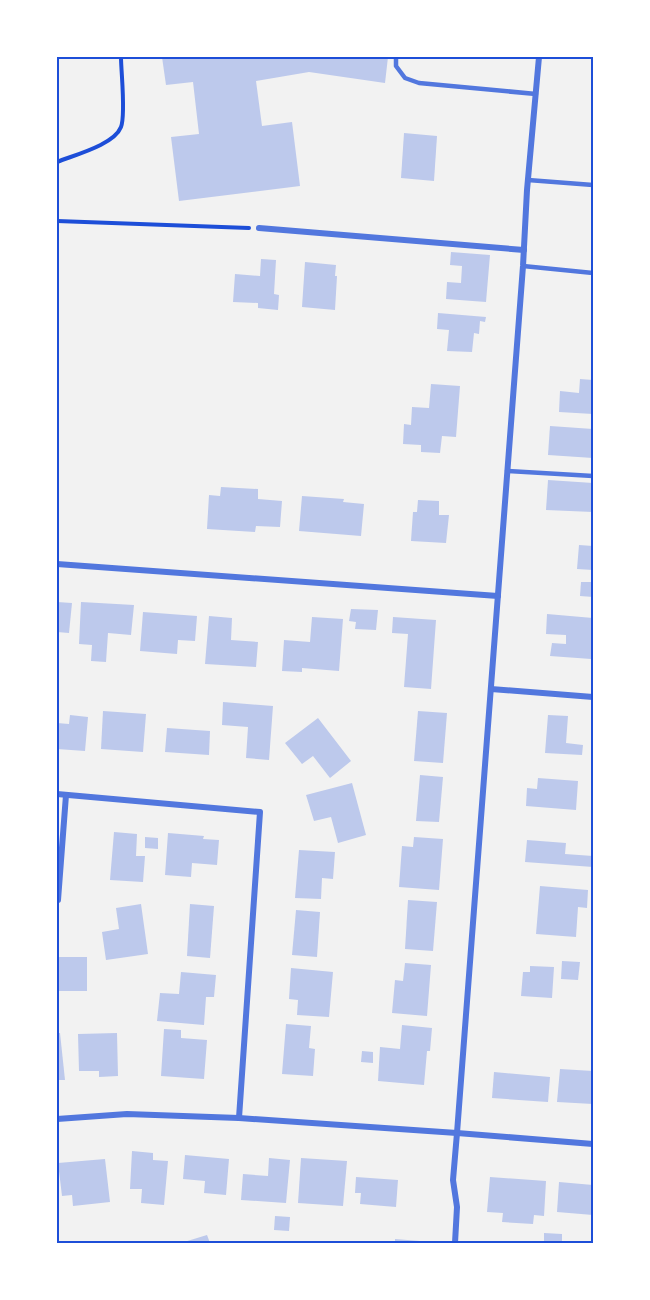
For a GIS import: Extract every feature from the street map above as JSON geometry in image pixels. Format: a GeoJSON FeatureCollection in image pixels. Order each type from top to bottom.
{"type":"FeatureCollection","features":[{"type":"Feature","properties":{"kind":"street"},"geometry":{"type":"LineString","coordinates":[[454,1243],[457,1207],[453,1180],[539,57]]}},
{"type":"Feature","properties":{"kind":"street"},"geometry":{"type":"LineString","coordinates":[[259,228],[524,250]]}},
{"type":"Feature","properties":{"kind":"street"},"geometry":{"type":"LineString","coordinates":[[57,564],[498,596]]}},
{"type":"Feature","properties":{"kind":"street"},"geometry":{"type":"LineString","coordinates":[[491,689],[593,697]]}},
{"type":"Feature","properties":{"kind":"street"},"geometry":{"type":"LineString","coordinates":[[57,794],[260,813],[239,1118]]}},
{"type":"Feature","properties":{"kind":"street"},"geometry":{"type":"LineString","coordinates":[[58,900],[66,795]]}},
{"type":"Feature","properties":{"kind":"street"},"geometry":{"type":"LineString","coordinates":[[57,1119],[127,1114],[239,1118],[593,1144]]}},
{"type":"Feature","properties":{"kind":"lane"},"geometry":{"type":"LineString","coordinates":[[396,57],[396,66],[405,78],[419,83],[536,94]]}},
{"type":"Feature","properties":{"kind":"lane"},"geometry":{"type":"LineString","coordinates":[[528,180],[593,185]]}},
{"type":"Feature","properties":{"kind":"lane"},"geometry":{"type":"LineString","coordinates":[[523,266],[593,273]]}},
{"type":"Feature","properties":{"kind":"lane"},"geometry":{"type":"LineString","coordinates":[[507,471],[593,476]]}},
{"type":"Feature","properties":{"kind":"path"},"geometry":{"type":"LineString","coordinates":[[57,162],[110,140],[118,133],[122,126],[123,114],[121,57]]}},
{"type":"Feature","properties":{"kind":"path"},"geometry":{"type":"LineString","coordinates":[[57,221],[259,228]]}},
{"type":"Feature","properties":{"kind":"building"},"geometry":{"type":"Polygon","coordinates":[[[162,57],[388,57],[385,83],[309,72],[256,81],[262,126],[292,122],[300,186],[179,201],[171,137],[199,134],[193,82],[166,85],[162,57]]]}},
{"type":"Feature","properties":{"kind":"building"},"geometry":{"type":"Polygon","coordinates":[[[404,133],[437,136],[434,181],[401,178],[404,133]]]}},
{"type":"Feature","properties":{"kind":"building"},"geometry":{"type":"Polygon","coordinates":[[[451,252],[490,255],[486,302],[446,299],[447,282],[461,283],[462,266],[450,265],[451,252]]]}},
{"type":"Feature","properties":{"kind":"building"},"geometry":{"type":"Polygon","coordinates":[[[261,259],[276,260],[274,294],[279,295],[278,310],[258,308],[258,303],[233,302],[235,274],[260,276],[261,259]]]}},
{"type":"Feature","properties":{"kind":"building"},"geometry":{"type":"Polygon","coordinates":[[[305,262],[336,265],[335,310],[302,307],[305,262]]]}},
{"type":"Feature","properties":{"kind":"building"},"geometry":{"type":"Polygon","coordinates":[[[438,313],[486,317],[485,322],[480,321],[479,334],[474,333],[472,352],[447,351],[449,330],[437,329],[438,313]]]}},
{"type":"Feature","properties":{"kind":"building"},"geometry":{"type":"Polygon","coordinates":[[[580,379],[593,380],[593,414],[559,412],[560,391],[579,393],[580,379]]]}},
{"type":"Feature","properties":{"kind":"building"},"geometry":{"type":"Polygon","coordinates":[[[431,384],[460,386],[456,437],[442,436],[440,453],[421,452],[421,445],[403,444],[404,424],[411,425],[412,407],[429,408],[431,384]]]}},
{"type":"Feature","properties":{"kind":"building"},"geometry":{"type":"Polygon","coordinates":[[[550,426],[593,429],[593,458],[548,455],[550,426]]]}},
{"type":"Feature","properties":{"kind":"building"},"geometry":{"type":"Polygon","coordinates":[[[548,480],[593,483],[593,512],[546,510],[548,480]]]}},
{"type":"Feature","properties":{"kind":"building"},"geometry":{"type":"Polygon","coordinates":[[[221,487],[258,489],[258,499],[282,501],[280,527],[256,526],[255,532],[207,529],[209,495],[220,496],[221,487]]]}},
{"type":"Feature","properties":{"kind":"building"},"geometry":{"type":"Polygon","coordinates":[[[302,496],[344,499],[343,502],[364,504],[361,536],[299,531],[302,496]]]}},
{"type":"Feature","properties":{"kind":"building"},"geometry":{"type":"Polygon","coordinates":[[[418,500],[439,501],[439,515],[449,515],[446,543],[411,541],[413,512],[417,512],[418,500]]]}},
{"type":"Feature","properties":{"kind":"building"},"geometry":{"type":"Polygon","coordinates":[[[579,545],[593,546],[593,570],[577,569],[579,545]]]}},
{"type":"Feature","properties":{"kind":"building"},"geometry":{"type":"Polygon","coordinates":[[[581,582],[593,582],[593,597],[580,596],[581,582]]]}},
{"type":"Feature","properties":{"kind":"building"},"geometry":{"type":"Polygon","coordinates":[[[57,602],[72,603],[69,633],[57,632],[57,602]]]}},
{"type":"Feature","properties":{"kind":"building"},"geometry":{"type":"Polygon","coordinates":[[[81,602],[134,605],[131,635],[108,633],[106,662],[91,661],[92,645],[79,644],[81,602]]]}},
{"type":"Feature","properties":{"kind":"building"},"geometry":{"type":"Polygon","coordinates":[[[351,609],[378,610],[376,630],[355,629],[356,622],[349,621],[351,609]]]}},
{"type":"Feature","properties":{"kind":"building"},"geometry":{"type":"Polygon","coordinates":[[[143,612],[197,616],[195,641],[178,640],[177,654],[140,651],[143,612]]]}},
{"type":"Feature","properties":{"kind":"building"},"geometry":{"type":"Polygon","coordinates":[[[547,614],[593,618],[591,659],[550,656],[552,643],[566,644],[566,635],[546,634],[547,614]]]}},
{"type":"Feature","properties":{"kind":"building"},"geometry":{"type":"Polygon","coordinates":[[[209,616],[232,618],[231,640],[258,642],[256,667],[205,664],[209,616]]]}},
{"type":"Feature","properties":{"kind":"building"},"geometry":{"type":"Polygon","coordinates":[[[312,617],[343,619],[339,671],[302,668],[302,672],[282,671],[284,640],[310,642],[312,617]]]}},
{"type":"Feature","properties":{"kind":"building"},"geometry":{"type":"Polygon","coordinates":[[[393,617],[436,620],[431,689],[404,687],[408,634],[392,633],[393,617]]]}},
{"type":"Feature","properties":{"kind":"building"},"geometry":{"type":"Polygon","coordinates":[[[223,702],[273,706],[269,760],[246,758],[248,727],[222,725],[223,702]]]}},
{"type":"Feature","properties":{"kind":"building"},"geometry":{"type":"Polygon","coordinates":[[[103,711],[146,714],[143,752],[101,749],[103,711]]]}},
{"type":"Feature","properties":{"kind":"building"},"geometry":{"type":"Polygon","coordinates":[[[418,711],[447,713],[443,763],[414,761],[418,711]]]}},
{"type":"Feature","properties":{"kind":"building"},"geometry":{"type":"Polygon","coordinates":[[[70,715],[88,717],[85,751],[57,749],[57,723],[69,724],[70,715]]]}},
{"type":"Feature","properties":{"kind":"building"},"geometry":{"type":"Polygon","coordinates":[[[548,715],[568,716],[566,743],[583,745],[582,755],[545,753],[548,715]]]}},
{"type":"Feature","properties":{"kind":"building"},"geometry":{"type":"Polygon","coordinates":[[[318,718],[351,761],[330,778],[313,756],[302,764],[285,743],[318,718]]]}},
{"type":"Feature","properties":{"kind":"building"},"geometry":{"type":"Polygon","coordinates":[[[167,728],[210,731],[209,755],[165,752],[167,728]]]}},
{"type":"Feature","properties":{"kind":"building"},"geometry":{"type":"Polygon","coordinates":[[[420,775],[443,777],[439,822],[416,821],[420,775]]]}},
{"type":"Feature","properties":{"kind":"building"},"geometry":{"type":"Polygon","coordinates":[[[538,778],[578,781],[576,810],[526,806],[527,788],[537,789],[538,778]]]}},
{"type":"Feature","properties":{"kind":"building"},"geometry":{"type":"Polygon","coordinates":[[[352,783],[366,835],[338,843],[331,817],[314,821],[306,795],[352,783]]]}},
{"type":"Feature","properties":{"kind":"building"},"geometry":{"type":"Polygon","coordinates":[[[114,832],[137,834],[136,856],[145,856],[143,882],[110,880],[114,832]]]}},
{"type":"Feature","properties":{"kind":"building"},"geometry":{"type":"Polygon","coordinates":[[[168,833],[204,836],[203,839],[219,840],[217,865],[192,863],[191,877],[165,875],[168,833]]]}},
{"type":"Feature","properties":{"kind":"building"},"geometry":{"type":"Polygon","coordinates":[[[145,837],[158,838],[158,849],[145,848],[145,837]]]}},
{"type":"Feature","properties":{"kind":"building"},"geometry":{"type":"Polygon","coordinates":[[[414,837],[443,839],[439,890],[399,887],[402,846],[413,847],[414,837]]]}},
{"type":"Feature","properties":{"kind":"building"},"geometry":{"type":"Polygon","coordinates":[[[527,840],[566,843],[565,854],[593,856],[593,867],[525,862],[527,840]]]}},
{"type":"Feature","properties":{"kind":"building"},"geometry":{"type":"Polygon","coordinates":[[[299,850],[335,852],[333,879],[322,878],[321,899],[295,898],[299,850]]]}},
{"type":"Feature","properties":{"kind":"building"},"geometry":{"type":"Polygon","coordinates":[[[540,886],[588,890],[587,908],[578,907],[576,937],[536,934],[540,886]]]}},
{"type":"Feature","properties":{"kind":"building"},"geometry":{"type":"Polygon","coordinates":[[[408,900],[437,902],[433,951],[405,949],[408,900]]]}},
{"type":"Feature","properties":{"kind":"building"},"geometry":{"type":"Polygon","coordinates":[[[141,904],[148,954],[106,960],[102,932],[119,929],[116,908],[141,904]]]}},
{"type":"Feature","properties":{"kind":"building"},"geometry":{"type":"Polygon","coordinates":[[[190,904],[214,906],[210,958],[187,956],[190,904]]]}},
{"type":"Feature","properties":{"kind":"building"},"geometry":{"type":"Polygon","coordinates":[[[296,910],[320,912],[317,957],[292,955],[296,910]]]}},
{"type":"Feature","properties":{"kind":"building"},"geometry":{"type":"Polygon","coordinates":[[[57,957],[87,957],[87,991],[57,991],[57,957]]]}},
{"type":"Feature","properties":{"kind":"building"},"geometry":{"type":"Polygon","coordinates":[[[562,961],[580,962],[578,980],[561,979],[562,961]]]}},
{"type":"Feature","properties":{"kind":"building"},"geometry":{"type":"Polygon","coordinates":[[[405,963],[431,965],[427,1016],[392,1013],[395,980],[403,981],[405,963]]]}},
{"type":"Feature","properties":{"kind":"building"},"geometry":{"type":"Polygon","coordinates":[[[530,966],[554,967],[552,998],[521,996],[523,972],[530,972],[530,966]]]}},
{"type":"Feature","properties":{"kind":"building"},"geometry":{"type":"Polygon","coordinates":[[[291,968],[333,972],[329,1017],[297,1015],[298,1000],[289,999],[291,968]]]}},
{"type":"Feature","properties":{"kind":"building"},"geometry":{"type":"Polygon","coordinates":[[[181,972],[216,975],[214,997],[206,997],[204,1025],[157,1021],[160,993],[179,994],[181,972]]]}},
{"type":"Feature","properties":{"kind":"building"},"geometry":{"type":"Polygon","coordinates":[[[286,1024],[311,1026],[309,1048],[315,1049],[313,1076],[282,1074],[286,1024]]]}},
{"type":"Feature","properties":{"kind":"building"},"geometry":{"type":"Polygon","coordinates":[[[402,1025],[432,1028],[424,1085],[378,1081],[380,1047],[400,1049],[402,1025]]]}},
{"type":"Feature","properties":{"kind":"building"},"geometry":{"type":"Polygon","coordinates":[[[164,1029],[181,1030],[181,1038],[207,1040],[204,1079],[161,1076],[164,1029]]]}},
{"type":"Feature","properties":{"kind":"building"},"geometry":{"type":"Polygon","coordinates":[[[57,1033],[60,1033],[65,1080],[57,1080],[57,1033]]]}},
{"type":"Feature","properties":{"kind":"building"},"geometry":{"type":"Polygon","coordinates":[[[117,1033],[118,1076],[99,1077],[99,1071],[79,1071],[78,1034],[117,1033]]]}},
{"type":"Feature","properties":{"kind":"building"},"geometry":{"type":"Polygon","coordinates":[[[362,1051],[373,1052],[373,1063],[361,1062],[362,1051]]]}},
{"type":"Feature","properties":{"kind":"building"},"geometry":{"type":"Polygon","coordinates":[[[560,1069],[593,1071],[593,1104],[557,1102],[560,1069]]]}},
{"type":"Feature","properties":{"kind":"building"},"geometry":{"type":"Polygon","coordinates":[[[494,1072],[550,1077],[548,1102],[492,1098],[494,1072]]]}},
{"type":"Feature","properties":{"kind":"building"},"geometry":{"type":"Polygon","coordinates":[[[132,1151],[153,1153],[153,1160],[168,1161],[164,1205],[141,1203],[142,1189],[130,1189],[132,1151]]]}},
{"type":"Feature","properties":{"kind":"building"},"geometry":{"type":"Polygon","coordinates":[[[185,1155],[229,1159],[226,1195],[204,1193],[205,1181],[183,1179],[185,1155]]]}},
{"type":"Feature","properties":{"kind":"building"},"geometry":{"type":"Polygon","coordinates":[[[269,1158],[290,1160],[286,1203],[241,1200],[243,1174],[268,1176],[269,1158]]]}},
{"type":"Feature","properties":{"kind":"building"},"geometry":{"type":"Polygon","coordinates":[[[301,1158],[347,1161],[343,1206],[298,1203],[301,1158]]]}},
{"type":"Feature","properties":{"kind":"building"},"geometry":{"type":"Polygon","coordinates":[[[105,1159],[110,1202],[73,1206],[72,1195],[62,1196],[58,1163],[105,1159]]]}},
{"type":"Feature","properties":{"kind":"building"},"geometry":{"type":"Polygon","coordinates":[[[356,1177],[398,1180],[396,1207],[360,1204],[361,1193],[355,1193],[356,1177]]]}},
{"type":"Feature","properties":{"kind":"building"},"geometry":{"type":"Polygon","coordinates":[[[490,1177],[546,1181],[544,1216],[534,1215],[533,1224],[502,1222],[503,1213],[487,1212],[490,1177]]]}},
{"type":"Feature","properties":{"kind":"building"},"geometry":{"type":"Polygon","coordinates":[[[559,1182],[593,1185],[593,1215],[557,1212],[559,1182]]]}},
{"type":"Feature","properties":{"kind":"building"},"geometry":{"type":"Polygon","coordinates":[[[275,1216],[290,1217],[289,1231],[274,1230],[275,1216]]]}},
{"type":"Feature","properties":{"kind":"building"},"geometry":{"type":"Polygon","coordinates":[[[544,1233],[562,1234],[562,1243],[544,1243],[544,1233]]]}},
{"type":"Feature","properties":{"kind":"building"},"geometry":{"type":"Polygon","coordinates":[[[207,1235],[210,1243],[184,1243],[184,1242],[207,1235]]]}},
{"type":"Feature","properties":{"kind":"building"},"geometry":{"type":"Polygon","coordinates":[[[395,1239],[420,1241],[420,1243],[395,1243],[395,1239]]]}}]}
